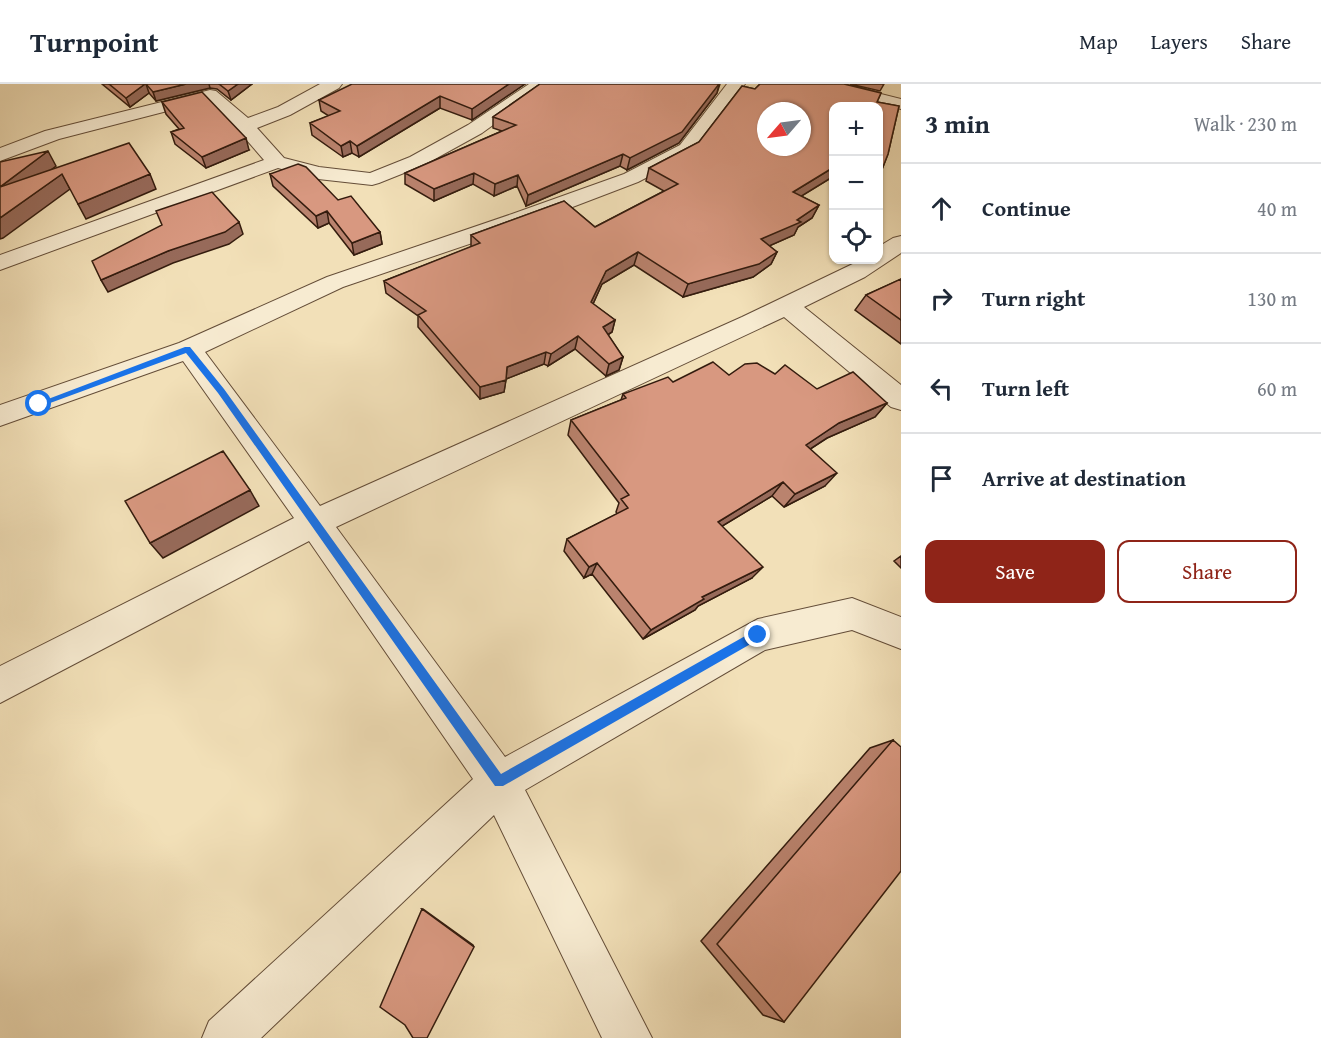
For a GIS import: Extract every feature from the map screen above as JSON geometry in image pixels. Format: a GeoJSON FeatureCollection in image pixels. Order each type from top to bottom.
{"type":"FeatureCollection","features":[{"type":"Feature","properties":{"kind":"street"},"geometry":{"type":"LineString","coordinates":[[190,84],[210,95],[245,126],[277,162],[318,173],[372,179],[417,161],[475,129],[541,84]]}},
{"type":"Feature","properties":{"kind":"street"},"geometry":{"type":"LineString","coordinates":[[245,126],[284,111],[333,84]]}},
{"type":"Feature","properties":{"kind":"street"},"geometry":{"type":"LineString","coordinates":[[0,416],[188,349],[335,282],[520,219],[631,178],[687,149],[736,84]]}},
{"type":"Feature","properties":{"kind":"street"},"geometry":{"type":"LineString","coordinates":[[820,84],[901,104]]}},
{"type":"Feature","properties":{"kind":"street"},"geometry":{"type":"LineString","coordinates":[[0,155],[52,135],[210,95]]}},
{"type":"Feature","properties":{"kind":"street"},"geometry":{"type":"LineString","coordinates":[[0,263],[277,162]]}},
{"type":"Feature","properties":{"kind":"street"},"geometry":{"type":"LineString","coordinates":[[883,255],[901,243]]}},
{"type":"Feature","properties":{"kind":"street"},"geometry":{"type":"LineString","coordinates":[[0,685],[314,523],[787,306],[869,264]]}},
{"type":"Feature","properties":{"kind":"street"},"geometry":{"type":"LineString","coordinates":[[787,306],[901,400]]}},
{"type":"Feature","properties":{"kind":"street"},"geometry":{"type":"LineString","coordinates":[[188,349],[221,391],[499,782],[628,1038]]}},
{"type":"Feature","properties":{"kind":"street"},"geometry":{"type":"LineString","coordinates":[[226,1038],[499,782],[758,635],[852,614],[901,633]]}},
{"type":"Feature","properties":{"kind":"building"},"geometry":{"type":"Polygon","coordinates":[[[109,84],[145,84],[126,98],[109,84]]]}},
{"type":"Feature","properties":{"kind":"building"},"geometry":{"type":"Polygon","coordinates":[[[146,84],[186,84],[153,92],[146,84]]]}},
{"type":"Feature","properties":{"kind":"building"},"geometry":{"type":"Polygon","coordinates":[[[219,84],[238,84],[228,91],[219,84]]]}},
{"type":"Feature","properties":{"kind":"building"},"geometry":{"type":"Polygon","coordinates":[[[352,84],[509,84],[472,109],[440,96],[357,146],[350,141],[341,146],[310,123],[340,111],[319,100],[352,84]]]}},
{"type":"Feature","properties":{"kind":"building"},"geometry":{"type":"Polygon","coordinates":[[[540,84],[719,84],[682,132],[630,158],[623,154],[528,195],[518,175],[495,184],[474,173],[434,189],[405,173],[516,125],[493,117],[540,84]]]}},
{"type":"Feature","properties":{"kind":"building"},"geometry":{"type":"Polygon","coordinates":[[[760,84],[844,84],[881,93],[877,102],[829,102],[829,170],[793,192],[819,205],[797,220],[801,222],[761,239],[777,252],[759,264],[688,284],[638,252],[606,271],[591,302],[615,320],[603,327],[623,357],[609,364],[578,336],[551,354],[546,352],[507,367],[506,380],[480,387],[418,315],[426,311],[384,281],[480,243],[471,235],[564,201],[595,227],[678,184],[649,168],[699,142],[742,86],[755,89],[760,84]]]}},
{"type":"Feature","properties":{"kind":"building"},"geometry":{"type":"Polygon","coordinates":[[[202,92],[246,138],[202,157],[171,132],[184,128],[162,102],[202,92]]]}},
{"type":"Feature","properties":{"kind":"building"},"geometry":{"type":"Polygon","coordinates":[[[883,103],[899,106],[883,167],[883,103]]]}},
{"type":"Feature","properties":{"kind":"building"},"geometry":{"type":"Polygon","coordinates":[[[129,143],[150,174],[78,204],[62,174],[0,218],[0,187],[129,143]]]}},
{"type":"Feature","properties":{"kind":"building"},"geometry":{"type":"Polygon","coordinates":[[[48,151],[0,187],[0,162],[48,151]]]}},
{"type":"Feature","properties":{"kind":"building"},"geometry":{"type":"Polygon","coordinates":[[[298,164],[306,167],[338,200],[351,196],[380,232],[352,243],[327,211],[316,216],[270,174],[298,164]]]}},
{"type":"Feature","properties":{"kind":"building"},"geometry":{"type":"Polygon","coordinates":[[[212,192],[239,222],[225,232],[168,251],[101,280],[92,261],[162,225],[156,211],[212,192]]]}},
{"type":"Feature","properties":{"kind":"building"},"geometry":{"type":"Polygon","coordinates":[[[901,279],[901,320],[866,295],[901,279]]]}},
{"type":"Feature","properties":{"kind":"building"},"geometry":{"type":"Polygon","coordinates":[[[713,362],[729,375],[745,364],[757,363],[775,374],[785,365],[817,389],[853,372],[887,403],[839,423],[806,445],[837,473],[795,494],[783,482],[718,522],[763,567],[702,597],[704,599],[651,630],[597,563],[589,567],[567,539],[628,508],[621,499],[629,495],[571,420],[626,398],[623,394],[668,377],[673,382],[713,362]]]}},
{"type":"Feature","properties":{"kind":"building"},"geometry":{"type":"Polygon","coordinates":[[[223,451],[250,490],[150,543],[125,501],[223,451]]]}},
{"type":"Feature","properties":{"kind":"building"},"geometry":{"type":"Polygon","coordinates":[[[893,740],[901,747],[901,871],[784,1022],[717,944],[893,740]]]}},
{"type":"Feature","properties":{"kind":"building"},"geometry":{"type":"Polygon","coordinates":[[[422,909],[474,947],[427,1038],[413,1038],[405,1025],[380,1007],[422,909]]]}},
{"type":"Feature","properties":{"kind":"route"},"geometry":{"type":"LineString","coordinates":[[39,404],[188,349],[221,391],[499,782],[758,635]]}}]}
